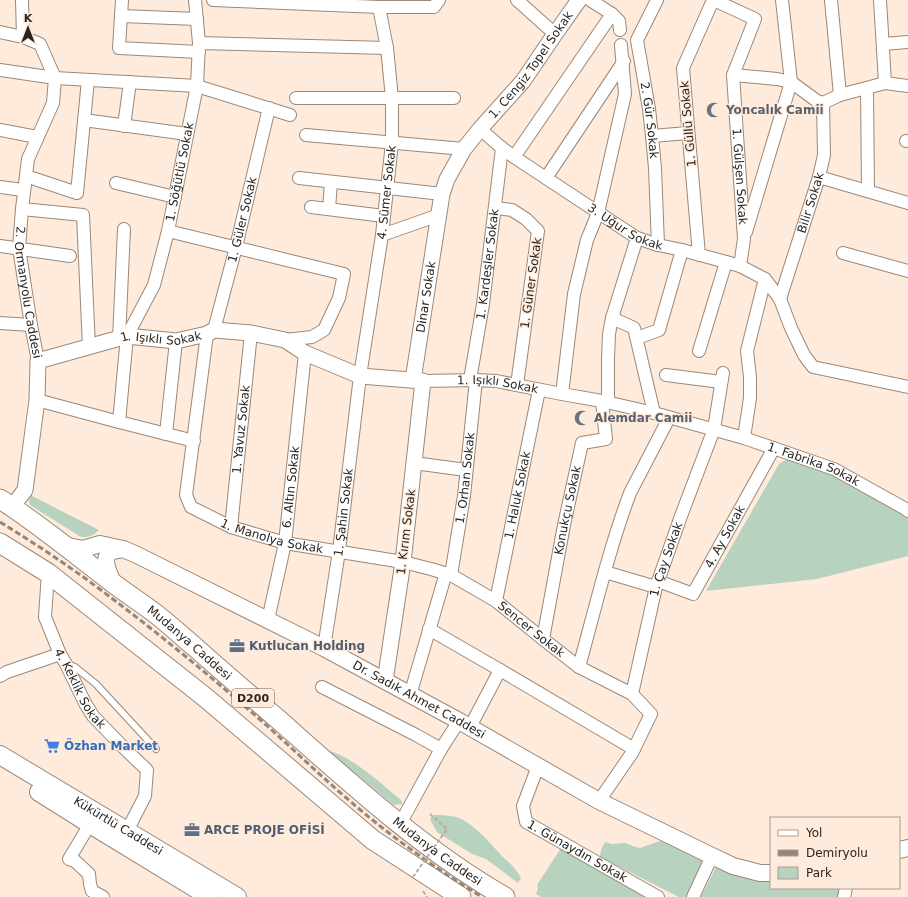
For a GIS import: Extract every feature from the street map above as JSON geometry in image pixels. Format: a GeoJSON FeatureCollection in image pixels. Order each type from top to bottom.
{"type":"FeatureCollection","features":[{"type":"Feature","properties":{"kind":"highway","name":"Mudanya Caddesi"},"geometry":{"type":"LineString","coordinates":[[6,503],[156,614],[335,770],[400,824],[452,863],[505,897]]}},
{"type":"Feature","properties":{"kind":"highway","name":"Mudanya Caddesi"},"geometry":{"type":"LineString","coordinates":[[0,542],[48,573],[206,698],[373,840],[419,875],[461,897]]}},
{"type":"Feature","properties":{"kind":"highway"},"geometry":{"type":"LineString","coordinates":[[419,875],[432,895]]}},
{"type":"Feature","properties":{"kind":"main road","name":"Dr. Sadık Ahmet Caddesi"},"geometry":{"type":"LineString","coordinates":[[63,545],[83,548],[100,544],[123,549],[135,554],[324,648],[464,724],[599,801],[733,866],[760,873],[770,873]]}},
{"type":"Feature","properties":{"kind":"main road"},"geometry":{"type":"LineString","coordinates":[[113,583],[106,566],[106,558],[109,553],[114,550],[123,549]]}},
{"type":"Feature","properties":{"kind":"main road","name":"Kükürtlü Caddesi"},"geometry":{"type":"LineString","coordinates":[[0,754],[237,897]]}},
{"type":"Feature","properties":{"kind":"main road","name":"Kükürtlü Caddesi"},"geometry":{"type":"LineString","coordinates":[[0,768],[210,897]]}},
{"type":"Feature","properties":{"kind":"street"},"geometry":{"type":"LineString","coordinates":[[22,0],[23,38]]}},
{"type":"Feature","properties":{"kind":"street"},"geometry":{"type":"LineString","coordinates":[[122,0],[119,48],[387,48]]}},
{"type":"Feature","properties":{"kind":"street","name":"1. Söğütlü Sokak"},"geometry":{"type":"LineString","coordinates":[[123,338],[154,286],[168,231],[197,86],[199,48],[195,0]]}},
{"type":"Feature","properties":{"kind":"street"},"geometry":{"type":"LineString","coordinates":[[214,0],[385,4],[434,7],[439,0]]}},
{"type":"Feature","properties":{"kind":"street"},"geometry":{"type":"LineString","coordinates":[[517,0],[555,34]]}},
{"type":"Feature","properties":{"kind":"street","name":"1. Cengiz Topel Sokak"},"geometry":{"type":"LineString","coordinates":[[480,129],[523,81],[579,0]]}},
{"type":"Feature","properties":{"kind":"street"},"geometry":{"type":"LineString","coordinates":[[590,0],[612,14],[619,21],[620,30]]}},
{"type":"Feature","properties":{"kind":"street"},"geometry":{"type":"LineString","coordinates":[[546,178],[637,40],[657,0]]}},
{"type":"Feature","properties":{"kind":"street"},"geometry":{"type":"LineString","coordinates":[[714,0],[743,13]]}},
{"type":"Feature","properties":{"kind":"street","name":"1. Güllü Sokak"},"geometry":{"type":"LineString","coordinates":[[698,255],[683,68],[714,0]]}},
{"type":"Feature","properties":{"kind":"street"},"geometry":{"type":"LineString","coordinates":[[740,0],[743,13]]}},
{"type":"Feature","properties":{"kind":"street"},"geometry":{"type":"LineString","coordinates":[[744,239],[791,82],[782,0]]}},
{"type":"Feature","properties":{"kind":"street"},"geometry":{"type":"LineString","coordinates":[[831,0],[840,95]]}},
{"type":"Feature","properties":{"kind":"street"},"geometry":{"type":"LineString","coordinates":[[880,0],[885,83]]}},
{"type":"Feature","properties":{"kind":"street","name":"4. Sümer Sokak"},"geometry":{"type":"LineString","coordinates":[[360,376],[382,235],[392,143],[392,98],[387,48],[385,4]]}},
{"type":"Feature","properties":{"kind":"street","name":"1. Gülşen Sokak"},"geometry":{"type":"LineString","coordinates":[[740,266],[744,239],[732,75],[755,19],[743,13]]}},
{"type":"Feature","properties":{"kind":"street"},"geometry":{"type":"LineString","coordinates":[[514,157],[612,14]]}},
{"type":"Feature","properties":{"kind":"street"},"geometry":{"type":"LineString","coordinates":[[121,16],[197,19]]}},
{"type":"Feature","properties":{"kind":"street"},"geometry":{"type":"LineString","coordinates":[[0,32],[40,44],[55,78]]}},
{"type":"Feature","properties":{"kind":"street","name":"2. Gür Sokak"},"geometry":{"type":"LineString","coordinates":[[637,40],[649,109],[652,136],[655,168],[658,245]]}},
{"type":"Feature","properties":{"kind":"street"},"geometry":{"type":"LineString","coordinates":[[883,44],[908,42]]}},
{"type":"Feature","properties":{"kind":"street"},"geometry":{"type":"LineString","coordinates":[[562,394],[574,294],[587,240],[598,213],[625,94],[621,45]]}},
{"type":"Feature","properties":{"kind":"street"},"geometry":{"type":"LineString","coordinates":[[0,70],[55,78],[197,86],[290,116]]}},
{"type":"Feature","properties":{"kind":"street"},"geometry":{"type":"LineString","coordinates":[[732,75],[777,79],[791,82],[822,103],[840,95],[885,83],[908,86]]}},
{"type":"Feature","properties":{"kind":"street","name":"2. Ormanyolu Caddesi"},"geometry":{"type":"LineString","coordinates":[[6,503],[25,490],[37,400],[38,361],[19,248],[28,159],[52,103],[55,78]]}},
{"type":"Feature","properties":{"kind":"street"},"geometry":{"type":"LineString","coordinates":[[26,176],[77,193],[88,80]]}},
{"type":"Feature","properties":{"kind":"street"},"geometry":{"type":"LineString","coordinates":[[124,126],[130,82]]}},
{"type":"Feature","properties":{"kind":"street"},"geometry":{"type":"LineString","coordinates":[[867,88],[868,191]]}},
{"type":"Feature","properties":{"kind":"street"},"geometry":{"type":"LineString","coordinates":[[296,98],[454,98]]}},
{"type":"Feature","properties":{"kind":"street","name":"Bilir Sokak"},"geometry":{"type":"LineString","coordinates":[[780,299],[819,177],[824,155],[822,103]]}},
{"type":"Feature","properties":{"kind":"street","name":"1. Güler Sokak"},"geometry":{"type":"LineString","coordinates":[[191,507],[186,495],[211,332],[236,247],[269,108]]}},
{"type":"Feature","properties":{"kind":"street"},"geometry":{"type":"LineString","coordinates":[[84,120],[187,134]]}},
{"type":"Feature","properties":{"kind":"street","name":"3. Uğur Sokak"},"geometry":{"type":"LineString","coordinates":[[480,129],[514,157],[636,238],[740,266],[765,279],[780,299],[791,328],[804,355],[813,366],[908,387]]}},
{"type":"Feature","properties":{"kind":"street","name":"Dinar Sokak"},"geometry":{"type":"LineString","coordinates":[[418,381],[442,194],[447,179],[464,149],[480,129]]}},
{"type":"Feature","properties":{"kind":"street"},"geometry":{"type":"LineString","coordinates":[[0,130],[37,137]]}},
{"type":"Feature","properties":{"kind":"street"},"geometry":{"type":"LineString","coordinates":[[652,136],[688,133]]}},
{"type":"Feature","properties":{"kind":"street"},"geometry":{"type":"LineString","coordinates":[[306,135],[464,149]]}},
{"type":"Feature","properties":{"kind":"street","name":"1. Kardeşler Sokak"},"geometry":{"type":"LineString","coordinates":[[473,380],[502,148]]}},
{"type":"Feature","properties":{"kind":"street"},"geometry":{"type":"LineString","coordinates":[[819,177],[908,203]]}},
{"type":"Feature","properties":{"kind":"street"},"geometry":{"type":"LineString","coordinates":[[299,178],[442,194]]}},
{"type":"Feature","properties":{"kind":"street"},"geometry":{"type":"LineString","coordinates":[[329,209],[331,182]]}},
{"type":"Feature","properties":{"kind":"street"},"geometry":{"type":"LineString","coordinates":[[116,183],[175,197]]}},
{"type":"Feature","properties":{"kind":"street"},"geometry":{"type":"LineString","coordinates":[[0,187],[24,190]]}},
{"type":"Feature","properties":{"kind":"street"},"geometry":{"type":"LineString","coordinates":[[311,207],[384,216]]}},
{"type":"Feature","properties":{"kind":"street","name":"1. Güner Sokak"},"geometry":{"type":"LineString","coordinates":[[495,208],[512,210],[526,219],[538,231],[517,385]]}},
{"type":"Feature","properties":{"kind":"street"},"geometry":{"type":"LineString","coordinates":[[22,209],[83,215],[89,347]]}},
{"type":"Feature","properties":{"kind":"street"},"geometry":{"type":"LineString","coordinates":[[382,235],[439,215]]}},
{"type":"Feature","properties":{"kind":"street"},"geometry":{"type":"LineString","coordinates":[[119,422],[123,338],[124,229]]}},
{"type":"Feature","properties":{"kind":"street"},"geometry":{"type":"LineString","coordinates":[[168,231],[236,247]]}},
{"type":"Feature","properties":{"kind":"street"},"geometry":{"type":"LineString","coordinates":[[605,401],[609,334],[612,318],[636,238]]}},
{"type":"Feature","properties":{"kind":"street"},"geometry":{"type":"LineString","coordinates":[[0,246],[70,256]]}},
{"type":"Feature","properties":{"kind":"street","name":"1. Işıklı Sokak"},"geometry":{"type":"LineString","coordinates":[[236,247],[344,274],[339,298],[324,330],[312,337],[284,340]]}},
{"type":"Feature","properties":{"kind":"street"},"geometry":{"type":"LineString","coordinates":[[637,338],[659,330],[682,250]]}},
{"type":"Feature","properties":{"kind":"street"},"geometry":{"type":"LineString","coordinates":[[843,253],[908,271]]}},
{"type":"Feature","properties":{"kind":"street"},"geometry":{"type":"LineString","coordinates":[[698,351],[726,262]]}},
{"type":"Feature","properties":{"kind":"street"},"geometry":{"type":"LineString","coordinates":[[744,438],[750,398],[750,377],[746,351],[765,279]]}},
{"type":"Feature","properties":{"kind":"street"},"geometry":{"type":"LineString","coordinates":[[612,318],[634,328],[654,413]]}},
{"type":"Feature","properties":{"kind":"street"},"geometry":{"type":"LineString","coordinates":[[0,323],[31,325]]}},
{"type":"Feature","properties":{"kind":"street","name":"1. Işıklı Sokak"},"geometry":{"type":"LineString","coordinates":[[38,361],[123,338],[176,341],[211,332],[251,332],[284,340],[305,353],[360,376],[418,381],[496,381],[605,401],[714,429]]}},
{"type":"Feature","properties":{"kind":"street","name":"1. Yavuz Sokak"},"geometry":{"type":"LineString","coordinates":[[231,527],[251,332]]}},
{"type":"Feature","properties":{"kind":"street"},"geometry":{"type":"LineString","coordinates":[[166,434],[176,341]]}},
{"type":"Feature","properties":{"kind":"street","name":"6. Altın Sokak"},"geometry":{"type":"LineString","coordinates":[[268,620],[284,543],[305,353]]}},
{"type":"Feature","properties":{"kind":"street","name":"1. Çay Sokak"},"geometry":{"type":"LineString","coordinates":[[632,694],[657,584],[714,429],[722,378],[666,375]]}},
{"type":"Feature","properties":{"kind":"street","name":"1. Şahin Sokak"},"geometry":{"type":"LineString","coordinates":[[324,648],[339,551],[360,376]]}},
{"type":"Feature","properties":{"kind":"street","name":"1. Orhan Sokak"},"geometry":{"type":"LineString","coordinates":[[410,695],[429,629],[448,574],[464,496],[473,380]]}},
{"type":"Feature","properties":{"kind":"street","name":"1. Kırım Sokak"},"geometry":{"type":"LineString","coordinates":[[385,682],[403,562],[414,463],[418,381]]}},
{"type":"Feature","properties":{"kind":"street","name":"1. Haluk Sokak"},"geometry":{"type":"LineString","coordinates":[[496,601],[539,390]]}},
{"type":"Feature","properties":{"kind":"street"},"geometry":{"type":"LineString","coordinates":[[37,400],[194,441]]}},
{"type":"Feature","properties":{"kind":"street","name":"Konukçu Sokak"},"geometry":{"type":"LineString","coordinates":[[543,639],[564,525],[582,443],[606,439],[605,401]]}},
{"type":"Feature","properties":{"kind":"street"},"geometry":{"type":"LineString","coordinates":[[579,667],[605,572],[630,493],[669,418]]}},
{"type":"Feature","properties":{"kind":"street","name":"1. Fabrika Sokak"},"geometry":{"type":"LineString","coordinates":[[714,429],[834,468],[908,511]]}},
{"type":"Feature","properties":{"kind":"street","name":"4. Ay Sokak"},"geometry":{"type":"LineString","coordinates":[[657,584],[693,594],[774,448]]}},
{"type":"Feature","properties":{"kind":"street"},"geometry":{"type":"LineString","coordinates":[[414,463],[466,470]]}},
{"type":"Feature","properties":{"kind":"street","name":"1. Manolya Sokak"},"geometry":{"type":"LineString","coordinates":[[191,507],[231,527],[284,543],[403,562]]}},
{"type":"Feature","properties":{"kind":"street","name":"Sencer Sokak"},"geometry":{"type":"LineString","coordinates":[[403,562],[448,574],[496,601],[579,667],[632,694],[651,714],[634,749]]}},
{"type":"Feature","properties":{"kind":"street"},"geometry":{"type":"LineString","coordinates":[[605,572],[657,584]]}},
{"type":"Feature","properties":{"kind":"street","name":"4. Keklik Sokak"},"geometry":{"type":"LineString","coordinates":[[48,573],[45,616],[63,659],[85,703],[94,716],[147,770],[145,796],[127,831]]}},
{"type":"Feature","properties":{"kind":"street"},"geometry":{"type":"LineString","coordinates":[[429,629],[634,749],[599,801]]}},
{"type":"Feature","properties":{"kind":"street"},"geometry":{"type":"LineString","coordinates":[[0,676],[7,672],[63,659]]}},
{"type":"Feature","properties":{"kind":"street"},"geometry":{"type":"LineString","coordinates":[[400,824],[441,750],[464,724],[500,670]]}},
{"type":"Feature","properties":{"kind":"street"},"geometry":{"type":"LineString","coordinates":[[322,687],[416,735],[441,750]]}},
{"type":"Feature","properties":{"kind":"street","name":"1. Günaydın Sokak"},"geometry":{"type":"LineString","coordinates":[[538,766],[522,806],[526,822],[658,897]]}},
{"type":"Feature","properties":{"kind":"street"},"geometry":{"type":"LineString","coordinates":[[90,824],[69,859],[89,874],[92,891],[103,897]]}},
{"type":"Feature","properties":{"kind":"street"},"geometry":{"type":"LineString","coordinates":[[693,897],[712,856]]}},
{"type":"Feature","properties":{"kind":"lane"},"geometry":{"type":"LineString","coordinates":[[63,659],[96,684],[156,749]]}},
{"type":"Feature","properties":{"kind":"path"},"geometry":{"type":"LineString","coordinates":[[419,875],[447,829],[430,814]]}},
{"type":"Feature","properties":{"kind":"path"},"geometry":{"type":"LineString","coordinates":[[427,897],[432,895]]}},
{"type":"Feature","properties":{"kind":"green space"},"geometry":{"type":"Polygon","coordinates":[[[787,459],[837,474],[908,516],[908,556],[817,579],[706,591],[779,464],[787,459]]]}},
{"type":"Feature","properties":{"kind":"green space"},"geometry":{"type":"Polygon","coordinates":[[[30,495],[99,530],[91,536],[81,537],[30,505],[30,495]]]}},
{"type":"Feature","properties":{"kind":"green space"},"geometry":{"type":"Polygon","coordinates":[[[327,750],[337,753],[356,764],[401,800],[403,804],[394,805],[327,750]]]}},
{"type":"Feature","properties":{"kind":"green space"},"geometry":{"type":"Polygon","coordinates":[[[434,815],[456,817],[471,825],[511,864],[521,878],[518,883],[486,859],[472,854],[437,832],[430,819],[434,815]]]}},
{"type":"Feature","properties":{"kind":"green space"},"geometry":{"type":"Polygon","coordinates":[[[663,840],[704,861],[688,897],[679,897],[600,857],[601,850],[605,842],[612,844],[626,843],[640,848],[663,840]]]}},
{"type":"Feature","properties":{"kind":"green space"},"geometry":{"type":"Polygon","coordinates":[[[561,848],[654,897],[541,897],[536,894],[538,888],[537,885],[561,848]]]}},
{"type":"Feature","properties":{"kind":"green space"},"geometry":{"type":"Polygon","coordinates":[[[716,867],[770,878],[770,889],[842,889],[840,897],[701,897],[716,867]]]}},
{"type":"Feature","properties":{"kind":"railway"},"geometry":{"type":"LineString","coordinates":[[0,522],[72,569],[132,614],[186,657],[279,736],[376,823],[428,862],[482,897]]}},
{"type":"Feature","properties":{"kind":"place","name":"Yoncalık Camii"},"geometry":{"type":"Point","coordinates":[714,110]}},
{"type":"Feature","properties":{"kind":"place","name":"Alemdar Camii"},"geometry":{"type":"Point","coordinates":[582,418]}},
{"type":"Feature","properties":{"kind":"place","name":"Kutlucan Holding"},"geometry":{"type":"Point","coordinates":[237,646]}},
{"type":"Feature","properties":{"kind":"place","name":"Özhan Market"},"geometry":{"type":"Point","coordinates":[52,746]}},
{"type":"Feature","properties":{"kind":"place","name":"ARCE PROJE OFİSİ"},"geometry":{"type":"Point","coordinates":[192,830]}}]}
